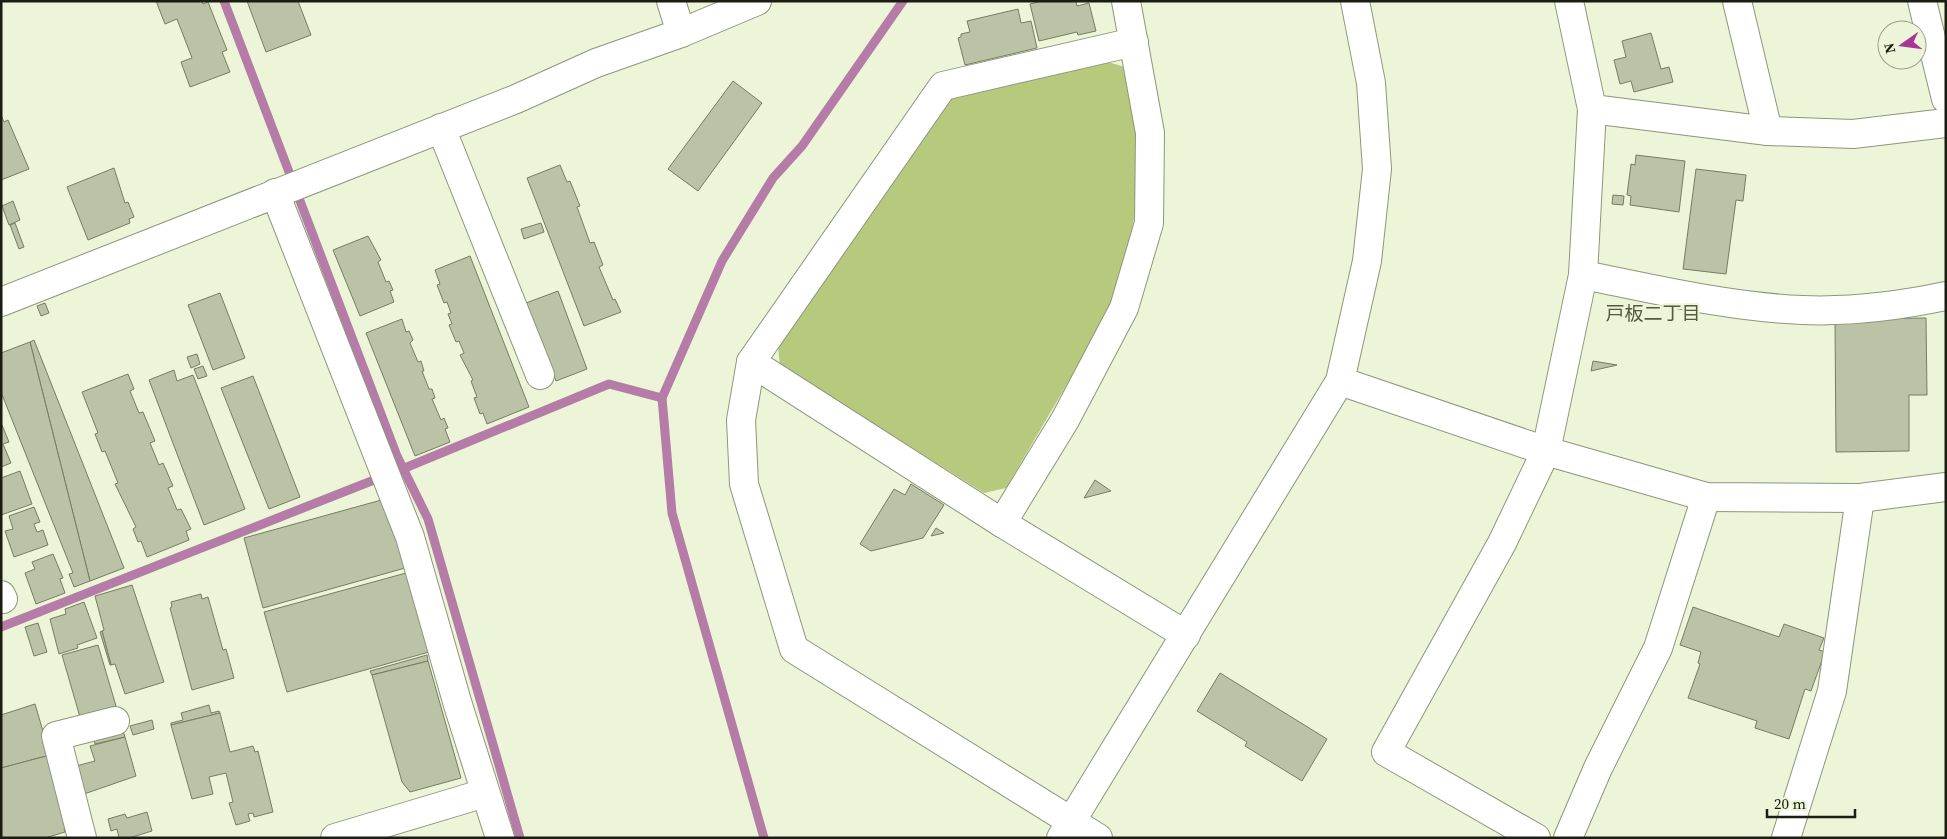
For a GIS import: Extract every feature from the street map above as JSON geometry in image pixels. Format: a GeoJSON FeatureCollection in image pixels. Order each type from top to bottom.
{"type":"FeatureCollection","features":[{"type":"Feature","properties":{"kind":"street"},"geometry":{"type":"LineString","coordinates":[[671,1],[681,33]]}},
{"type":"Feature","properties":{"kind":"street"},"geometry":{"type":"LineString","coordinates":[[1,302],[516,99],[596,63],[681,33],[757,1]]}},
{"type":"Feature","properties":{"kind":"street"},"geometry":{"type":"LineString","coordinates":[[1002,522],[1065,420],[1124,308],[1149,223],[1150,133],[1126,1]]}},
{"type":"Feature","properties":{"kind":"street"},"geometry":{"type":"LineString","coordinates":[[1066,830],[1340,381],[1367,261],[1376,169],[1371,83],[1355,1]]}},
{"type":"Feature","properties":{"kind":"street"},"geometry":{"type":"LineString","coordinates":[[1536,838],[1386,752],[1502,544],[1546,451],[1583,275],[1592,109],[1569,1]]}},
{"type":"Feature","properties":{"kind":"street"},"geometry":{"type":"LineString","coordinates":[[1737,1],[1768,131]]}},
{"type":"Feature","properties":{"kind":"street"},"geometry":{"type":"LineString","coordinates":[[1922,1],[1946,99]]}},
{"type":"Feature","properties":{"kind":"street"},"geometry":{"type":"LineString","coordinates":[[1098,838],[1066,830],[794,649],[744,484],[741,420],[751,362],[942,86],[1134,42]]}},
{"type":"Feature","properties":{"kind":"street"},"geometry":{"type":"LineString","coordinates":[[1592,109],[1768,131],[1853,134],[1946,123]]}},
{"type":"Feature","properties":{"kind":"street"},"geometry":{"type":"LineString","coordinates":[[441,128],[540,376]]}},
{"type":"Feature","properties":{"kind":"street"},"geometry":{"type":"LineString","coordinates":[[289,187],[410,537],[500,838]]}},
{"type":"Feature","properties":{"kind":"street"},"geometry":{"type":"LineString","coordinates":[[1583,275],[1711,299],[1802,310],[1900,306],[1946,296]]}},
{"type":"Feature","properties":{"kind":"street"},"geometry":{"type":"LineString","coordinates":[[751,362],[1002,522],[1186,636]]}},
{"type":"Feature","properties":{"kind":"street"},"geometry":{"type":"LineString","coordinates":[[1340,381],[1546,451],[1706,497],[1860,498],[1946,487]]}},
{"type":"Feature","properties":{"kind":"street"},"geometry":{"type":"LineString","coordinates":[[1568,838],[1598,768],[1658,648],[1706,497]]}},
{"type":"Feature","properties":{"kind":"street"},"geometry":{"type":"LineString","coordinates":[[1786,838],[1832,691],[1860,498]]}},
{"type":"Feature","properties":{"kind":"street"},"geometry":{"type":"LineString","coordinates":[[82,838],[56,736],[114,721]]}},
{"type":"Feature","properties":{"kind":"street"},"geometry":{"type":"LineString","coordinates":[[335,838],[485,793]]}},
{"type":"Feature","properties":{"kind":"green space"},"geometry":{"type":"Polygon","coordinates":[[[1108,62],[1128,68],[1137,129],[1136,206],[1128,253],[1114,304],[1006,488],[984,493],[780,365],[778,348],[800,303],[940,106],[957,96],[1108,62]]]}},
{"type":"Feature","properties":{"kind":"building"},"geometry":{"type":"Polygon","coordinates":[[[156,1],[202,1],[203,4],[208,2],[227,50],[222,52],[230,72],[190,87],[181,62],[192,58],[177,19],[165,24],[156,1]]]}},
{"type":"Feature","properties":{"kind":"building"},"geometry":{"type":"Polygon","coordinates":[[[247,1],[298,1],[311,35],[266,52],[247,1]]]}},
{"type":"Feature","properties":{"kind":"building"},"geometry":{"type":"Polygon","coordinates":[[[1042,1],[1076,1],[1077,6],[1089,3],[1096,31],[1078,35],[1077,32],[1039,41],[1030,4],[1042,1]]]}},
{"type":"Feature","properties":{"kind":"building"},"geometry":{"type":"Polygon","coordinates":[[[1018,9],[1021,23],[1031,21],[1037,48],[965,65],[958,38],[961,37],[961,34],[970,32],[967,21],[1018,9]]]}},
{"type":"Feature","properties":{"kind":"building"},"geometry":{"type":"Polygon","coordinates":[[[1651,33],[1661,69],[1669,67],[1673,82],[1634,92],[1631,81],[1620,84],[1614,60],[1626,57],[1622,41],[1651,33]]]}},
{"type":"Feature","properties":{"kind":"building"},"geometry":{"type":"Polygon","coordinates":[[[733,81],[762,103],[698,191],[668,169],[733,81]]]}},
{"type":"Feature","properties":{"kind":"building"},"geometry":{"type":"Polygon","coordinates":[[[1,115],[4,122],[8,120],[29,169],[1,180],[1,115]]]}},
{"type":"Feature","properties":{"kind":"building"},"geometry":{"type":"Polygon","coordinates":[[[1636,155],[1685,161],[1679,212],[1630,205],[1631,196],[1627,195],[1631,164],[1635,165],[1636,155]]]}},
{"type":"Feature","properties":{"kind":"building"},"geometry":{"type":"Polygon","coordinates":[[[560,165],[567,182],[570,181],[580,206],[577,207],[590,243],[594,242],[603,265],[599,267],[613,300],[615,299],[621,312],[584,326],[527,178],[560,165]]]}},
{"type":"Feature","properties":{"kind":"building"},"geometry":{"type":"Polygon","coordinates":[[[114,168],[125,203],[128,202],[134,217],[129,219],[130,223],[88,240],[67,187],[114,168]]]}},
{"type":"Feature","properties":{"kind":"building"},"geometry":{"type":"Polygon","coordinates":[[[1696,169],[1746,175],[1743,201],[1736,200],[1726,274],[1683,269],[1696,169]]]}},
{"type":"Feature","properties":{"kind":"building"},"geometry":{"type":"Polygon","coordinates":[[[1613,195],[1624,196],[1623,205],[1612,204],[1613,195]]]}},
{"type":"Feature","properties":{"kind":"building"},"geometry":{"type":"Polygon","coordinates":[[[13,201],[20,220],[9,225],[2,206],[13,201]]]}},
{"type":"Feature","properties":{"kind":"building"},"geometry":{"type":"Polygon","coordinates":[[[15,223],[24,247],[19,249],[10,225],[15,223]]]}},
{"type":"Feature","properties":{"kind":"building"},"geometry":{"type":"Polygon","coordinates":[[[541,223],[544,232],[524,239],[521,229],[541,223]]]}},
{"type":"Feature","properties":{"kind":"building"},"geometry":{"type":"Polygon","coordinates":[[[368,236],[381,260],[378,262],[386,282],[389,281],[393,290],[390,291],[394,302],[360,316],[333,250],[368,236]]]}},
{"type":"Feature","properties":{"kind":"building"},"geometry":{"type":"Polygon","coordinates":[[[470,256],[529,407],[487,424],[483,413],[480,414],[474,398],[477,397],[471,381],[473,380],[460,355],[464,353],[459,341],[456,342],[449,325],[452,324],[448,314],[451,313],[447,302],[444,303],[437,285],[440,284],[435,270],[470,256]]]}},
{"type":"Feature","properties":{"kind":"building"},"geometry":{"type":"Polygon","coordinates":[[[558,291],[587,369],[556,381],[526,303],[558,291]]]}},
{"type":"Feature","properties":{"kind":"building"},"geometry":{"type":"Polygon","coordinates":[[[220,293],[245,358],[213,370],[188,305],[220,293]]]}},
{"type":"Feature","properties":{"kind":"building"},"geometry":{"type":"Polygon","coordinates":[[[45,303],[49,313],[41,316],[37,306],[45,303]]]}},
{"type":"Feature","properties":{"kind":"building"},"geometry":{"type":"Polygon","coordinates":[[[1926,318],[1927,395],[1909,395],[1909,451],[1836,452],[1835,319],[1926,318]]]}},
{"type":"Feature","properties":{"kind":"building"},"geometry":{"type":"Polygon","coordinates":[[[402,319],[406,332],[409,331],[413,340],[410,343],[418,362],[421,361],[424,371],[422,371],[429,389],[432,389],[435,398],[432,399],[441,420],[444,418],[448,428],[445,429],[450,442],[415,456],[366,333],[402,319]]]}},
{"type":"Feature","properties":{"kind":"building"},"geometry":{"type":"Polygon","coordinates":[[[34,340],[124,568],[90,581],[30,342],[34,340]]]}},
{"type":"Feature","properties":{"kind":"building"},"geometry":{"type":"Polygon","coordinates":[[[30,342],[90,581],[74,587],[69,574],[73,573],[1,392],[1,353],[30,342]]]}},
{"type":"Feature","properties":{"kind":"building"},"geometry":{"type":"Polygon","coordinates":[[[197,354],[200,364],[191,368],[187,357],[197,354]]]}},
{"type":"Feature","properties":{"kind":"building"},"geometry":{"type":"Polygon","coordinates":[[[1593,361],[1617,365],[1591,371],[1593,361]]]}},
{"type":"Feature","properties":{"kind":"building"},"geometry":{"type":"Polygon","coordinates":[[[203,366],[207,376],[198,379],[194,369],[203,366]]]}},
{"type":"Feature","properties":{"kind":"building"},"geometry":{"type":"Polygon","coordinates":[[[174,370],[177,381],[193,375],[245,509],[204,525],[149,380],[174,370]]]}},
{"type":"Feature","properties":{"kind":"building"},"geometry":{"type":"Polygon","coordinates":[[[128,374],[134,389],[130,391],[139,413],[143,412],[155,441],[150,443],[159,465],[163,463],[173,486],[168,488],[177,510],[181,509],[191,529],[186,531],[189,540],[147,557],[141,541],[138,542],[133,529],[136,527],[115,484],[118,483],[105,451],[102,452],[95,434],[98,433],[82,392],[128,374]]]}},
{"type":"Feature","properties":{"kind":"building"},"geometry":{"type":"Polygon","coordinates":[[[253,376],[300,497],[269,509],[221,388],[253,376]]]}},
{"type":"Feature","properties":{"kind":"building"},"geometry":{"type":"Polygon","coordinates":[[[2,425],[9,442],[3,444],[11,463],[1,467],[2,425]]]}},
{"type":"Feature","properties":{"kind":"building"},"geometry":{"type":"Polygon","coordinates":[[[20,471],[32,504],[1,515],[1,478],[20,471]]]}},
{"type":"Feature","properties":{"kind":"building"},"geometry":{"type":"Polygon","coordinates":[[[1095,480],[1111,491],[1084,498],[1095,480]]]}},
{"type":"Feature","properties":{"kind":"building"},"geometry":{"type":"Polygon","coordinates":[[[911,484],[944,505],[923,538],[871,551],[860,544],[894,489],[905,495],[911,484]]]}},
{"type":"Feature","properties":{"kind":"building"},"geometry":{"type":"Polygon","coordinates":[[[385,499],[405,568],[263,608],[244,538],[385,499]]]}},
{"type":"Feature","properties":{"kind":"building"},"geometry":{"type":"Polygon","coordinates":[[[34,507],[40,522],[34,524],[37,532],[43,530],[48,545],[14,557],[5,531],[13,529],[9,516],[34,507]]]}},
{"type":"Feature","properties":{"kind":"building"},"geometry":{"type":"Polygon","coordinates":[[[936,528],[944,533],[931,536],[936,528]]]}},
{"type":"Feature","properties":{"kind":"building"},"geometry":{"type":"Polygon","coordinates":[[[53,554],[63,578],[60,579],[65,593],[36,604],[25,573],[35,569],[32,562],[53,554]]]}},
{"type":"Feature","properties":{"kind":"building"},"geometry":{"type":"Polygon","coordinates":[[[406,573],[429,652],[287,692],[264,612],[406,573]]]}},
{"type":"Feature","properties":{"kind":"building"},"geometry":{"type":"Polygon","coordinates":[[[132,585],[164,682],[125,694],[115,664],[111,665],[95,596],[132,585]]]}},
{"type":"Feature","properties":{"kind":"building"},"geometry":{"type":"Polygon","coordinates":[[[201,594],[202,599],[208,597],[223,650],[226,649],[234,678],[192,690],[170,608],[172,607],[171,602],[201,594]]]}},
{"type":"Feature","properties":{"kind":"building"},"geometry":{"type":"Polygon","coordinates":[[[84,602],[97,638],[77,645],[78,648],[59,654],[50,619],[66,614],[65,609],[84,602]]]}},
{"type":"Feature","properties":{"kind":"building"},"geometry":{"type":"Polygon","coordinates":[[[1693,607],[1779,637],[1784,624],[1824,638],[1819,650],[1825,652],[1811,691],[1805,689],[1789,739],[1755,728],[1757,721],[1688,698],[1700,664],[1698,663],[1701,652],[1680,645],[1693,607]]]}},
{"type":"Feature","properties":{"kind":"building"},"geometry":{"type":"Polygon","coordinates":[[[38,623],[47,652],[34,656],[25,627],[38,623]]]}},
{"type":"Feature","properties":{"kind":"building"},"geometry":{"type":"Polygon","coordinates":[[[102,631],[111,665],[100,632],[102,631]]]}},
{"type":"Feature","properties":{"kind":"building"},"geometry":{"type":"Polygon","coordinates":[[[98,645],[116,706],[80,717],[62,655],[98,645]]]}},
{"type":"Feature","properties":{"kind":"building"},"geometry":{"type":"Polygon","coordinates":[[[427,655],[428,661],[372,675],[370,671],[427,655]]]}},
{"type":"Feature","properties":{"kind":"building"},"geometry":{"type":"Polygon","coordinates":[[[428,661],[461,778],[410,792],[402,782],[372,675],[428,661]]]}},
{"type":"Feature","properties":{"kind":"building"},"geometry":{"type":"Polygon","coordinates":[[[1220,673],[1327,739],[1302,781],[1245,746],[1247,742],[1197,711],[1220,673]]]}},
{"type":"Feature","properties":{"kind":"building"},"geometry":{"type":"Polygon","coordinates":[[[35,704],[50,755],[1,768],[1,715],[35,704]]]}},
{"type":"Feature","properties":{"kind":"building"},"geometry":{"type":"Polygon","coordinates":[[[209,705],[211,713],[219,711],[220,713],[171,725],[171,723],[183,720],[181,713],[209,705]]]}},
{"type":"Feature","properties":{"kind":"building"},"geometry":{"type":"Polygon","coordinates":[[[220,713],[230,752],[253,746],[255,752],[258,751],[273,812],[254,817],[253,813],[248,814],[250,821],[236,825],[229,803],[233,802],[226,773],[209,777],[213,794],[192,799],[171,725],[220,713]]]}},
{"type":"Feature","properties":{"kind":"building"},"geometry":{"type":"Polygon","coordinates":[[[152,720],[154,729],[133,735],[130,726],[152,720]]]}},
{"type":"Feature","properties":{"kind":"building"},"geometry":{"type":"Polygon","coordinates":[[[123,731],[125,737],[95,744],[94,739],[123,731]]]}},
{"type":"Feature","properties":{"kind":"building"},"geometry":{"type":"Polygon","coordinates":[[[125,737],[136,776],[84,794],[76,766],[95,761],[90,746],[125,737]]]}},
{"type":"Feature","properties":{"kind":"building"},"geometry":{"type":"Polygon","coordinates":[[[50,755],[69,826],[64,828],[65,832],[45,838],[1,838],[1,768],[50,755]]]}},
{"type":"Feature","properties":{"kind":"building"},"geometry":{"type":"Polygon","coordinates":[[[147,812],[152,831],[129,838],[119,838],[117,829],[111,831],[108,819],[125,814],[127,818],[147,812]]]}},
{"type":"Feature","properties":{"kind":"waterway"},"geometry":{"type":"LineString","coordinates":[[224,1],[397,456],[428,519],[520,838]]}},
{"type":"Feature","properties":{"kind":"waterway"},"geometry":{"type":"LineString","coordinates":[[764,838],[672,513],[662,398],[722,261],[773,178],[802,146],[903,1]]}},
{"type":"Feature","properties":{"kind":"waterway"},"geometry":{"type":"LineString","coordinates":[[400,470],[609,384],[662,398]]}},
{"type":"Feature","properties":{"kind":"waterway"},"geometry":{"type":"LineString","coordinates":[[1,627],[374,480]]}},
{"type":"Feature","properties":{"kind":"district","name":"戸板二丁目"},"geometry":{"type":"Point","coordinates":[1653,313]}}]}
